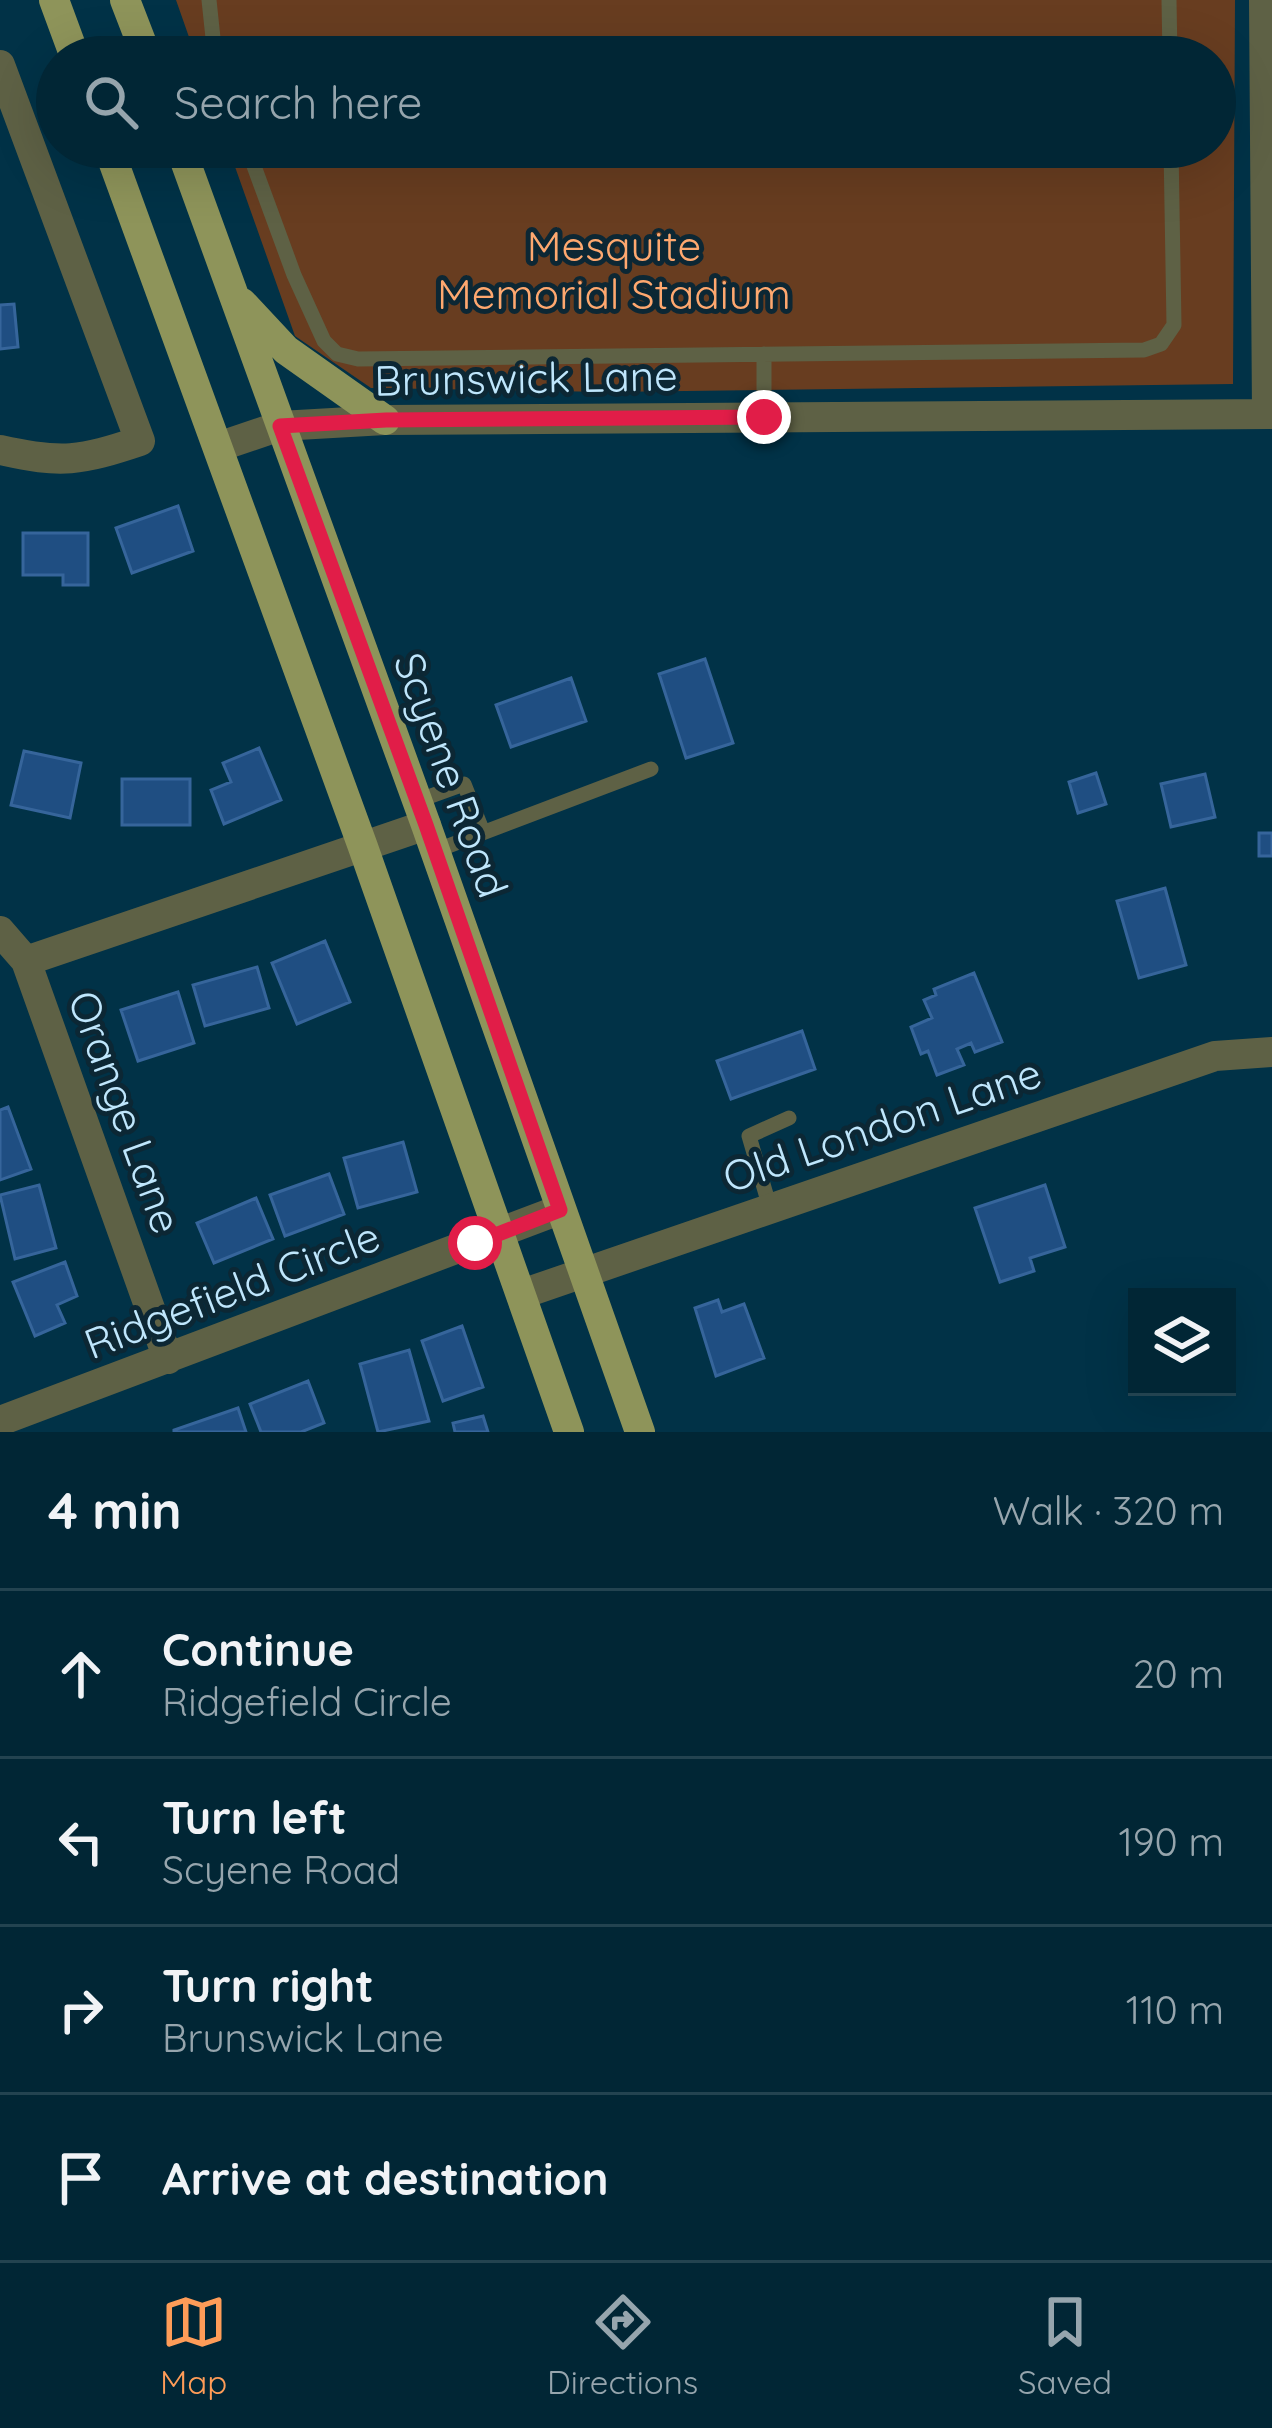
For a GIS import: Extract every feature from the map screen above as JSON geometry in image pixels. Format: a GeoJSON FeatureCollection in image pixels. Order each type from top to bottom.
{"type":"FeatureCollection","features":[{"type":"Feature","properties":{"kind":"main road"},"geometry":{"type":"LineString","coordinates":[[54,0],[67,36]]}},
{"type":"Feature","properties":{"kind":"main road"},"geometry":{"type":"LineString","coordinates":[[125,0],[139,36]]}},
{"type":"Feature","properties":{"kind":"main road"},"geometry":{"type":"LineString","coordinates":[[116,168],[364,847],[569,1432]]}},
{"type":"Feature","properties":{"kind":"main road","name":"Scyene Road"},"geometry":{"type":"LineString","coordinates":[[188,168],[640,1432]]}},
{"type":"Feature","properties":{"kind":"main road"},"geometry":{"type":"LineString","coordinates":[[234,293],[286,350],[386,420]]}},
{"type":"Feature","properties":{"kind":"street"},"geometry":{"type":"LineString","coordinates":[[1264,0],[1270,414]]}},
{"type":"Feature","properties":{"kind":"street"},"geometry":{"type":"LineString","coordinates":[[0,65],[36,162]]}},
{"type":"Feature","properties":{"kind":"street"},"geometry":{"type":"LineString","coordinates":[[0,450],[46,460],[81,460],[140,441],[38,168]]}},
{"type":"Feature","properties":{"kind":"street","name":"Brunswick Lane"},"geometry":{"type":"LineString","coordinates":[[218,447],[280,426],[386,420],[1270,414]]}},
{"type":"Feature","properties":{"kind":"street"},"geometry":{"type":"LineString","coordinates":[[0,931],[26,961],[426,826]]}},
{"type":"Feature","properties":{"kind":"street","name":"Orange Lane"},"geometry":{"type":"LineString","coordinates":[[26,961],[168,1359]]}},
{"type":"Feature","properties":{"kind":"street","name":"Old London Lane"},"geometry":{"type":"LineString","coordinates":[[522,1294],[1215,1056],[1272,1052]]}},
{"type":"Feature","properties":{"kind":"street","name":"Ridgefield Circle"},"geometry":{"type":"LineString","coordinates":[[0,1421],[560,1210]]}},
{"type":"Feature","properties":{"kind":"lane"},"geometry":{"type":"LineString","coordinates":[[209,0],[212,36]]}},
{"type":"Feature","properties":{"kind":"lane"},"geometry":{"type":"LineString","coordinates":[[1169,0],[1170,36]]}},
{"type":"Feature","properties":{"kind":"lane"},"geometry":{"type":"LineString","coordinates":[[255,168],[324,340],[337,354],[358,359],[1144,350],[1161,344],[1174,325],[1171,168]]}},
{"type":"Feature","properties":{"kind":"lane"},"geometry":{"type":"LineString","coordinates":[[764,355],[764,417]]}},
{"type":"Feature","properties":{"kind":"lane"},"geometry":{"type":"LineString","coordinates":[[426,826],[483,832],[651,769]]}},
{"type":"Feature","properties":{"kind":"lane"},"geometry":{"type":"LineString","coordinates":[[426,826],[464,784],[483,832]]}},
{"type":"Feature","properties":{"kind":"lane"},"geometry":{"type":"LineString","coordinates":[[770,1208],[749,1136],[789,1118]]}},
{"type":"Feature","properties":{"kind":"green space","name":"Mesquite Memorial Stadium"},"geometry":{"type":"Polygon","coordinates":[[[176,0],[1235,0],[1235,36],[189,36],[176,0]]]}},
{"type":"Feature","properties":{"kind":"green space","name":"Mesquite Memorial Stadium"},"geometry":{"type":"Polygon","coordinates":[[[235,168],[1234,168],[1233,384],[607,392],[371,388],[295,336],[235,168]]]}},
{"type":"Feature","properties":{"kind":"building"},"geometry":{"type":"Polygon","coordinates":[[[14,304],[18,347],[0,349],[0,305],[14,304]]]}},
{"type":"Feature","properties":{"kind":"building"},"geometry":{"type":"Polygon","coordinates":[[[178,506],[193,551],[132,573],[116,528],[178,506]]]}},
{"type":"Feature","properties":{"kind":"building"},"geometry":{"type":"Polygon","coordinates":[[[23,533],[88,533],[88,585],[63,585],[63,575],[23,575],[23,533]]]}},
{"type":"Feature","properties":{"kind":"building"},"geometry":{"type":"Polygon","coordinates":[[[705,659],[733,743],[686,758],[659,674],[705,659]]]}},
{"type":"Feature","properties":{"kind":"building"},"geometry":{"type":"Polygon","coordinates":[[[571,678],[586,721],[511,747],[496,705],[571,678]]]}},
{"type":"Feature","properties":{"kind":"building"},"geometry":{"type":"Polygon","coordinates":[[[259,748],[281,800],[224,824],[211,790],[231,782],[223,763],[259,748]]]}},
{"type":"Feature","properties":{"kind":"building"},"geometry":{"type":"Polygon","coordinates":[[[24,751],[81,763],[70,818],[11,805],[24,751]]]}},
{"type":"Feature","properties":{"kind":"building"},"geometry":{"type":"Polygon","coordinates":[[[1096,773],[1106,804],[1078,813],[1069,782],[1096,773]]]}},
{"type":"Feature","properties":{"kind":"building"},"geometry":{"type":"Polygon","coordinates":[[[1205,774],[1215,817],[1171,827],[1161,784],[1205,774]]]}},
{"type":"Feature","properties":{"kind":"building"},"geometry":{"type":"Polygon","coordinates":[[[122,779],[190,779],[190,825],[122,825],[122,779]]]}},
{"type":"Feature","properties":{"kind":"building"},"geometry":{"type":"Polygon","coordinates":[[[1259,833],[1272,833],[1272,856],[1259,856],[1259,833]]]}},
{"type":"Feature","properties":{"kind":"building"},"geometry":{"type":"Polygon","coordinates":[[[1165,888],[1186,965],[1139,978],[1117,901],[1165,888]]]}},
{"type":"Feature","properties":{"kind":"building"},"geometry":{"type":"Polygon","coordinates":[[[325,941],[350,1002],[297,1024],[272,963],[325,941]]]}},
{"type":"Feature","properties":{"kind":"building"},"geometry":{"type":"Polygon","coordinates":[[[257,967],[269,1008],[205,1026],[193,985],[257,967]]]}},
{"type":"Feature","properties":{"kind":"building"},"geometry":{"type":"Polygon","coordinates":[[[974,973],[1002,1042],[975,1052],[971,1043],[957,1049],[964,1065],[937,1075],[928,1051],[921,1054],[911,1027],[932,1018],[924,1000],[936,995],[934,989],[974,973]]]}},
{"type":"Feature","properties":{"kind":"building"},"geometry":{"type":"Polygon","coordinates":[[[178,992],[194,1043],[138,1061],[121,1010],[178,992]]]}},
{"type":"Feature","properties":{"kind":"building"},"geometry":{"type":"Polygon","coordinates":[[[802,1031],[815,1069],[731,1099],[717,1061],[802,1031]]]}},
{"type":"Feature","properties":{"kind":"building"},"geometry":{"type":"Polygon","coordinates":[[[8,1107],[31,1169],[0,1180],[0,1110],[8,1107]]]}},
{"type":"Feature","properties":{"kind":"building"},"geometry":{"type":"Polygon","coordinates":[[[403,1142],[417,1192],[358,1208],[344,1158],[403,1142]]]}},
{"type":"Feature","properties":{"kind":"building"},"geometry":{"type":"Polygon","coordinates":[[[329,1174],[344,1214],[285,1236],[270,1195],[329,1174]]]}},
{"type":"Feature","properties":{"kind":"building"},"geometry":{"type":"Polygon","coordinates":[[[39,1185],[56,1248],[15,1259],[0,1195],[39,1185]]]}},
{"type":"Feature","properties":{"kind":"building"},"geometry":{"type":"Polygon","coordinates":[[[1045,1185],[1065,1247],[1030,1258],[1034,1271],[1000,1282],[975,1208],[1045,1185]]]}},
{"type":"Feature","properties":{"kind":"building"},"geometry":{"type":"Polygon","coordinates":[[[256,1198],[273,1239],[214,1263],[197,1223],[256,1198]]]}},
{"type":"Feature","properties":{"kind":"building"},"geometry":{"type":"Polygon","coordinates":[[[65,1262],[77,1296],[57,1305],[65,1323],[35,1336],[13,1282],[65,1262]]]}},
{"type":"Feature","properties":{"kind":"building"},"geometry":{"type":"Polygon","coordinates":[[[718,1300],[722,1312],[744,1304],[764,1358],[716,1376],[695,1308],[718,1300]]]}},
{"type":"Feature","properties":{"kind":"building"},"geometry":{"type":"Polygon","coordinates":[[[462,1326],[483,1387],[443,1401],[422,1341],[462,1326]]]}},
{"type":"Feature","properties":{"kind":"building"},"geometry":{"type":"Polygon","coordinates":[[[409,1350],[429,1421],[378,1432],[360,1364],[409,1350]]]}},
{"type":"Feature","properties":{"kind":"building"},"geometry":{"type":"Polygon","coordinates":[[[308,1381],[324,1423],[301,1432],[261,1432],[250,1404],[308,1381]]]}},
{"type":"Feature","properties":{"kind":"building"},"geometry":{"type":"Polygon","coordinates":[[[238,1408],[246,1432],[174,1432],[174,1430],[238,1408]]]}},
{"type":"Feature","properties":{"kind":"building"},"geometry":{"type":"Polygon","coordinates":[[[483,1416],[488,1432],[455,1432],[453,1423],[483,1416]]]}},
{"type":"Feature","properties":{"kind":"route"},"geometry":{"type":"LineString","coordinates":[[475,1243],[560,1210],[280,426],[386,420],[764,417]]}}]}
